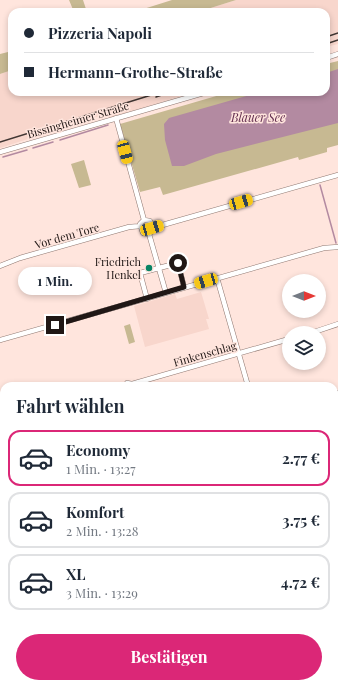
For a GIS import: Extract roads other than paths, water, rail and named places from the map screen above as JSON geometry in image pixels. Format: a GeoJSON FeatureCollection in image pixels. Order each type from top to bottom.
{"type":"FeatureCollection","features":[{"type":"Feature","properties":{"kind":"street","name":"Bissingheimer Straße"},"geometry":{"type":"LineString","coordinates":[[0,152],[193,96]]}},
{"type":"Feature","properties":{"kind":"street"},"geometry":{"type":"LineString","coordinates":[[116,118],[144,220]]}},
{"type":"Feature","properties":{"kind":"street"},"geometry":{"type":"LineString","coordinates":[[152,228],[338,175]]}},
{"type":"Feature","properties":{"kind":"street"},"geometry":{"type":"LineString","coordinates":[[144,220],[140,224],[143,233],[149,234]]}},
{"type":"Feature","properties":{"kind":"street"},"geometry":{"type":"LineString","coordinates":[[144,220],[150,221],[152,231],[149,234],[166,293]]}},
{"type":"Feature","properties":{"kind":"street","name":"Vor dem Tore"},"geometry":{"type":"LineString","coordinates":[[0,266],[20,258],[141,226]]}},
{"type":"Feature","properties":{"kind":"street"},"geometry":{"type":"LineString","coordinates":[[0,340],[324,248],[338,247]]}},
{"type":"Feature","properties":{"kind":"street"},"geometry":{"type":"LineString","coordinates":[[147,299],[140,274],[178,263],[184,287]]}},
{"type":"Feature","properties":{"kind":"street"},"geometry":{"type":"LineString","coordinates":[[217,278],[247,382]]}},
{"type":"Feature","properties":{"kind":"street"},"geometry":{"type":"LineString","coordinates":[[326,328],[338,324]]}},
{"type":"Feature","properties":{"kind":"street","name":"Finkenschlag"},"geometry":{"type":"LineString","coordinates":[[139,382],[282,341]]}},
{"type":"Feature","properties":{"kind":"water","name":"Blauer See"},"geometry":{"type":"Polygon","coordinates":[[[338,69],[338,123],[216,154],[184,166],[172,166],[165,140],[164,124],[169,118],[246,96],[330,96],[330,72],[338,69]]]}},
{"type":"Feature","properties":{"kind":"waterway"},"geometry":{"type":"LineString","coordinates":[[60,140],[108,125]]}},
{"type":"Feature","properties":{"kind":"waterway"},"geometry":{"type":"LineString","coordinates":[[33,148],[53,142]]}},
{"type":"Feature","properties":{"kind":"waterway"},"geometry":{"type":"LineString","coordinates":[[3,157],[27,150]]}},
{"type":"Feature","properties":{"kind":"waterway"},"geometry":{"type":"LineString","coordinates":[[320,185],[336,243]]}},
{"type":"Feature","properties":{"kind":"railway"},"geometry":{"type":"LineString","coordinates":[[330,36],[338,33]]}},
{"type":"Feature","properties":{"kind":"railway"},"geometry":{"type":"LineString","coordinates":[[330,43],[338,40]]}},
{"type":"Feature","properties":{"kind":"railway"},"geometry":{"type":"LineString","coordinates":[[0,142],[148,96]]}},
{"type":"Feature","properties":{"kind":"place","name":"Friedrich Henkel"},"geometry":{"type":"Point","coordinates":[149,268]}}]}
